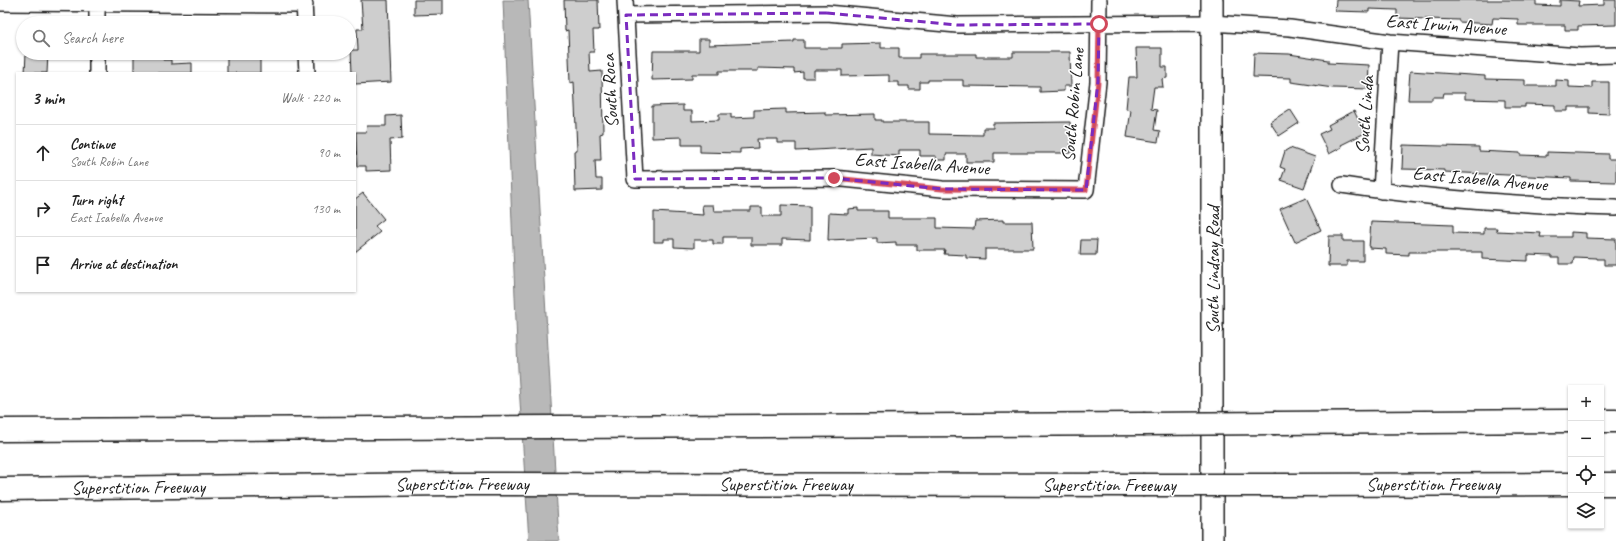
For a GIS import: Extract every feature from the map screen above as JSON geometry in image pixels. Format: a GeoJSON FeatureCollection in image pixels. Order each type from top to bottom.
{"type":"FeatureCollection","features":[{"type":"Feature","properties":{"kind":"highway"},"geometry":{"type":"LineString","coordinates":[[0,430],[1568,421]]}},
{"type":"Feature","properties":{"kind":"highway"},"geometry":{"type":"LineString","coordinates":[[1604,421],[1616,421]]}},
{"type":"Feature","properties":{"kind":"highway","name":"Superstition Freeway"},"geometry":{"type":"LineString","coordinates":[[0,489],[452,484],[1568,484]]}},
{"type":"Feature","properties":{"kind":"highway"},"geometry":{"type":"LineString","coordinates":[[1604,484],[1616,484]]}},
{"type":"Feature","properties":{"kind":"main road","name":"South Lindsay Road"},"geometry":{"type":"LineString","coordinates":[[1212,0],[1212,541]]}},
{"type":"Feature","properties":{"kind":"street","name":"South Robin Lane"},"geometry":{"type":"LineString","coordinates":[[1086,190],[1098,82],[1099,0]]}},
{"type":"Feature","properties":{"kind":"street"},"geometry":{"type":"LineString","coordinates":[[0,3],[97,4],[304,2],[305,16]]}},
{"type":"Feature","properties":{"kind":"street"},"geometry":{"type":"LineString","coordinates":[[97,4],[97,16]]}},
{"type":"Feature","properties":{"kind":"street","name":"East Irwin Avenue"},"geometry":{"type":"LineString","coordinates":[[626,7],[827,12],[957,25],[1211,23],[1290,28],[1390,42],[1580,56],[1616,55]]}},
{"type":"Feature","properties":{"kind":"street","name":"South Roca"},"geometry":{"type":"LineString","coordinates":[[626,7],[635,179]]}},
{"type":"Feature","properties":{"kind":"street","name":"South Linda"},"geometry":{"type":"LineString","coordinates":[[1380,191],[1390,42]]}},
{"type":"Feature","properties":{"kind":"street"},"geometry":{"type":"LineString","coordinates":[[97,60],[97,72]]}},
{"type":"Feature","properties":{"kind":"street"},"geometry":{"type":"LineString","coordinates":[[306,60],[307,72]]}},
{"type":"Feature","properties":{"kind":"street","name":"East Isabella Avenue"},"geometry":{"type":"LineString","coordinates":[[635,179],[834,178],[942,189],[1086,190]]}},
{"type":"Feature","properties":{"kind":"street","name":"East Isabella Avenue"},"geometry":{"type":"LineString","coordinates":[[1342,185],[1380,191],[1544,206],[1616,208]]}},
{"type":"Feature","properties":{"kind":"highlighted area"},"geometry":{"type":"Polygon","coordinates":[[[827,13],[957,25],[1099,24],[1098,82],[1086,190],[942,189],[833,178],[635,179],[626,15],[827,13]]]}},
{"type":"Feature","properties":{"kind":"shaded area"},"geometry":{"type":"Polygon","coordinates":[[[503,0],[528,0],[559,541],[529,541],[518,370],[503,0]]]}},
{"type":"Feature","properties":{"kind":"building"},"geometry":{"type":"Polygon","coordinates":[[[361,0],[388,0],[391,82],[356,84],[356,72],[352,72],[351,60],[356,60],[356,50],[358,50],[357,29],[363,29],[361,0]]]}},
{"type":"Feature","properties":{"kind":"building"},"geometry":{"type":"Polygon","coordinates":[[[414,0],[443,0],[443,14],[414,15],[414,0]]]}},
{"type":"Feature","properties":{"kind":"building"},"geometry":{"type":"Polygon","coordinates":[[[564,0],[598,0],[599,30],[593,30],[594,52],[589,52],[590,72],[602,71],[603,133],[600,134],[601,160],[595,160],[596,179],[602,179],[602,190],[575,191],[574,151],[577,150],[574,82],[570,83],[568,30],[565,31],[564,0]]]}},
{"type":"Feature","properties":{"kind":"building"},"geometry":{"type":"Polygon","coordinates":[[[1336,0],[1536,0],[1536,5],[1560,6],[1560,0],[1579,1],[1578,6],[1604,5],[1604,0],[1616,0],[1616,25],[1578,26],[1578,30],[1565,30],[1565,25],[1518,25],[1518,19],[1493,18],[1492,24],[1459,22],[1459,20],[1397,18],[1397,10],[1369,9],[1369,12],[1335,11],[1336,0]]]}},
{"type":"Feature","properties":{"kind":"building"},"geometry":{"type":"Polygon","coordinates":[[[699,39],[709,39],[709,45],[794,42],[794,40],[804,40],[804,48],[842,48],[842,44],[881,43],[881,48],[899,48],[899,58],[919,58],[919,54],[976,54],[976,57],[1013,57],[1013,52],[1070,52],[1071,86],[1064,86],[1064,91],[1040,92],[1040,87],[963,86],[963,80],[928,80],[928,82],[920,82],[920,89],[909,89],[909,86],[899,86],[899,82],[889,82],[889,75],[842,76],[842,70],[814,70],[814,78],[803,78],[803,72],[794,73],[794,69],[758,68],[758,71],[719,71],[719,74],[692,74],[692,79],[652,80],[653,51],[699,51],[699,39]]]}},
{"type":"Feature","properties":{"kind":"building"},"geometry":{"type":"Polygon","coordinates":[[[1136,48],[1162,48],[1162,67],[1167,67],[1167,78],[1162,79],[1163,87],[1154,87],[1151,109],[1157,110],[1154,130],[1160,131],[1158,142],[1127,137],[1131,110],[1126,109],[1129,77],[1137,77],[1136,48]]]}},
{"type":"Feature","properties":{"kind":"building"},"geometry":{"type":"Polygon","coordinates":[[[1254,53],[1289,54],[1328,60],[1328,63],[1369,65],[1368,89],[1333,88],[1291,82],[1291,78],[1253,77],[1254,53]]]}},
{"type":"Feature","properties":{"kind":"building"},"geometry":{"type":"Polygon","coordinates":[[[26,60],[48,60],[47,72],[25,72],[26,60]]]}},
{"type":"Feature","properties":{"kind":"building"},"geometry":{"type":"Polygon","coordinates":[[[134,60],[171,60],[171,64],[192,63],[192,72],[134,72],[134,60]]]}},
{"type":"Feature","properties":{"kind":"building"},"geometry":{"type":"Polygon","coordinates":[[[227,60],[260,60],[260,72],[227,72],[227,60]]]}},
{"type":"Feature","properties":{"kind":"building"},"geometry":{"type":"Polygon","coordinates":[[[1410,71],[1485,76],[1485,79],[1525,80],[1525,86],[1556,86],[1556,80],[1569,81],[1569,87],[1592,88],[1592,82],[1609,82],[1609,114],[1589,113],[1589,107],[1568,107],[1568,111],[1555,111],[1555,105],[1525,104],[1525,107],[1505,107],[1505,100],[1465,99],[1465,93],[1444,93],[1443,97],[1432,97],[1432,100],[1408,100],[1410,71]]]}},
{"type":"Feature","properties":{"kind":"building"},"geometry":{"type":"Polygon","coordinates":[[[683,105],[683,111],[692,111],[692,121],[719,120],[719,114],[731,114],[731,118],[754,117],[754,110],[786,109],[786,113],[825,112],[825,115],[875,114],[875,120],[882,120],[882,122],[929,122],[929,134],[983,135],[983,128],[993,128],[993,123],[1070,122],[1071,153],[994,153],[994,162],[966,162],[966,154],[946,154],[946,160],[936,160],[936,156],[920,156],[920,150],[899,150],[899,156],[871,154],[871,147],[796,151],[796,143],[777,143],[777,139],[757,139],[758,148],[740,149],[740,153],[700,152],[700,145],[682,145],[682,137],[652,138],[652,106],[683,105]]]}},
{"type":"Feature","properties":{"kind":"building"},"geometry":{"type":"Polygon","coordinates":[[[1290,109],[1299,123],[1279,136],[1270,122],[1290,109]]]}},
{"type":"Feature","properties":{"kind":"building"},"geometry":{"type":"Polygon","coordinates":[[[1354,111],[1365,133],[1341,145],[1342,147],[1329,154],[1319,134],[1330,129],[1328,125],[1354,111]]]}},
{"type":"Feature","properties":{"kind":"building"},"geometry":{"type":"Polygon","coordinates":[[[401,115],[402,139],[390,140],[391,170],[366,171],[366,166],[357,166],[356,132],[366,132],[367,126],[386,126],[386,116],[401,115]]]}},
{"type":"Feature","properties":{"kind":"building"},"geometry":{"type":"Polygon","coordinates":[[[1403,145],[1479,147],[1479,151],[1520,153],[1520,155],[1547,156],[1547,152],[1608,154],[1608,159],[1616,159],[1616,182],[1571,181],[1571,178],[1444,172],[1444,170],[1402,169],[1403,145]]]}},
{"type":"Feature","properties":{"kind":"building"},"geometry":{"type":"Polygon","coordinates":[[[1290,148],[1315,157],[1304,188],[1281,180],[1285,169],[1280,167],[1285,151],[1290,148]]]}},
{"type":"Feature","properties":{"kind":"building"},"geometry":{"type":"Polygon","coordinates":[[[363,193],[384,219],[375,226],[380,232],[356,251],[356,198],[363,193]]]}},
{"type":"Feature","properties":{"kind":"building"},"geometry":{"type":"Polygon","coordinates":[[[1306,198],[1321,230],[1295,242],[1280,209],[1306,198]]]}},
{"type":"Feature","properties":{"kind":"building"},"geometry":{"type":"Polygon","coordinates":[[[702,205],[713,205],[714,211],[751,211],[751,207],[762,207],[762,216],[781,216],[781,205],[810,206],[810,240],[782,239],[782,245],[751,245],[751,237],[723,237],[723,244],[713,244],[713,240],[694,240],[694,248],[674,247],[674,239],[664,239],[664,242],[654,242],[654,212],[703,215],[702,205]]]}},
{"type":"Feature","properties":{"kind":"building"},"geometry":{"type":"Polygon","coordinates":[[[858,208],[858,211],[888,211],[888,218],[937,218],[937,228],[974,229],[975,221],[1003,220],[1003,222],[1032,222],[1033,249],[985,249],[985,259],[966,258],[966,255],[944,254],[945,250],[917,250],[917,245],[896,245],[896,242],[877,243],[877,238],[828,240],[829,213],[848,214],[848,209],[858,208]]]}},
{"type":"Feature","properties":{"kind":"building"},"geometry":{"type":"Polygon","coordinates":[[[1371,222],[1453,225],[1453,233],[1484,234],[1484,228],[1497,228],[1496,231],[1541,233],[1540,237],[1571,237],[1571,232],[1586,233],[1586,238],[1616,239],[1616,265],[1604,265],[1604,259],[1574,257],[1573,264],[1559,264],[1559,258],[1552,258],[1552,256],[1528,255],[1528,261],[1482,259],[1482,252],[1409,252],[1409,255],[1386,254],[1386,249],[1369,248],[1371,222]]]}},
{"type":"Feature","properties":{"kind":"building"},"geometry":{"type":"Polygon","coordinates":[[[1329,236],[1343,236],[1343,241],[1363,241],[1363,261],[1347,261],[1347,266],[1328,266],[1329,236]]]}},
{"type":"Feature","properties":{"kind":"building"},"geometry":{"type":"Polygon","coordinates":[[[1081,240],[1097,240],[1096,255],[1080,255],[1081,240]]]}},
{"type":"Feature","properties":{"kind":"route"},"geometry":{"type":"LineString","coordinates":[[834,178],[942,189],[1086,190],[1098,82],[1099,24]]}}]}
